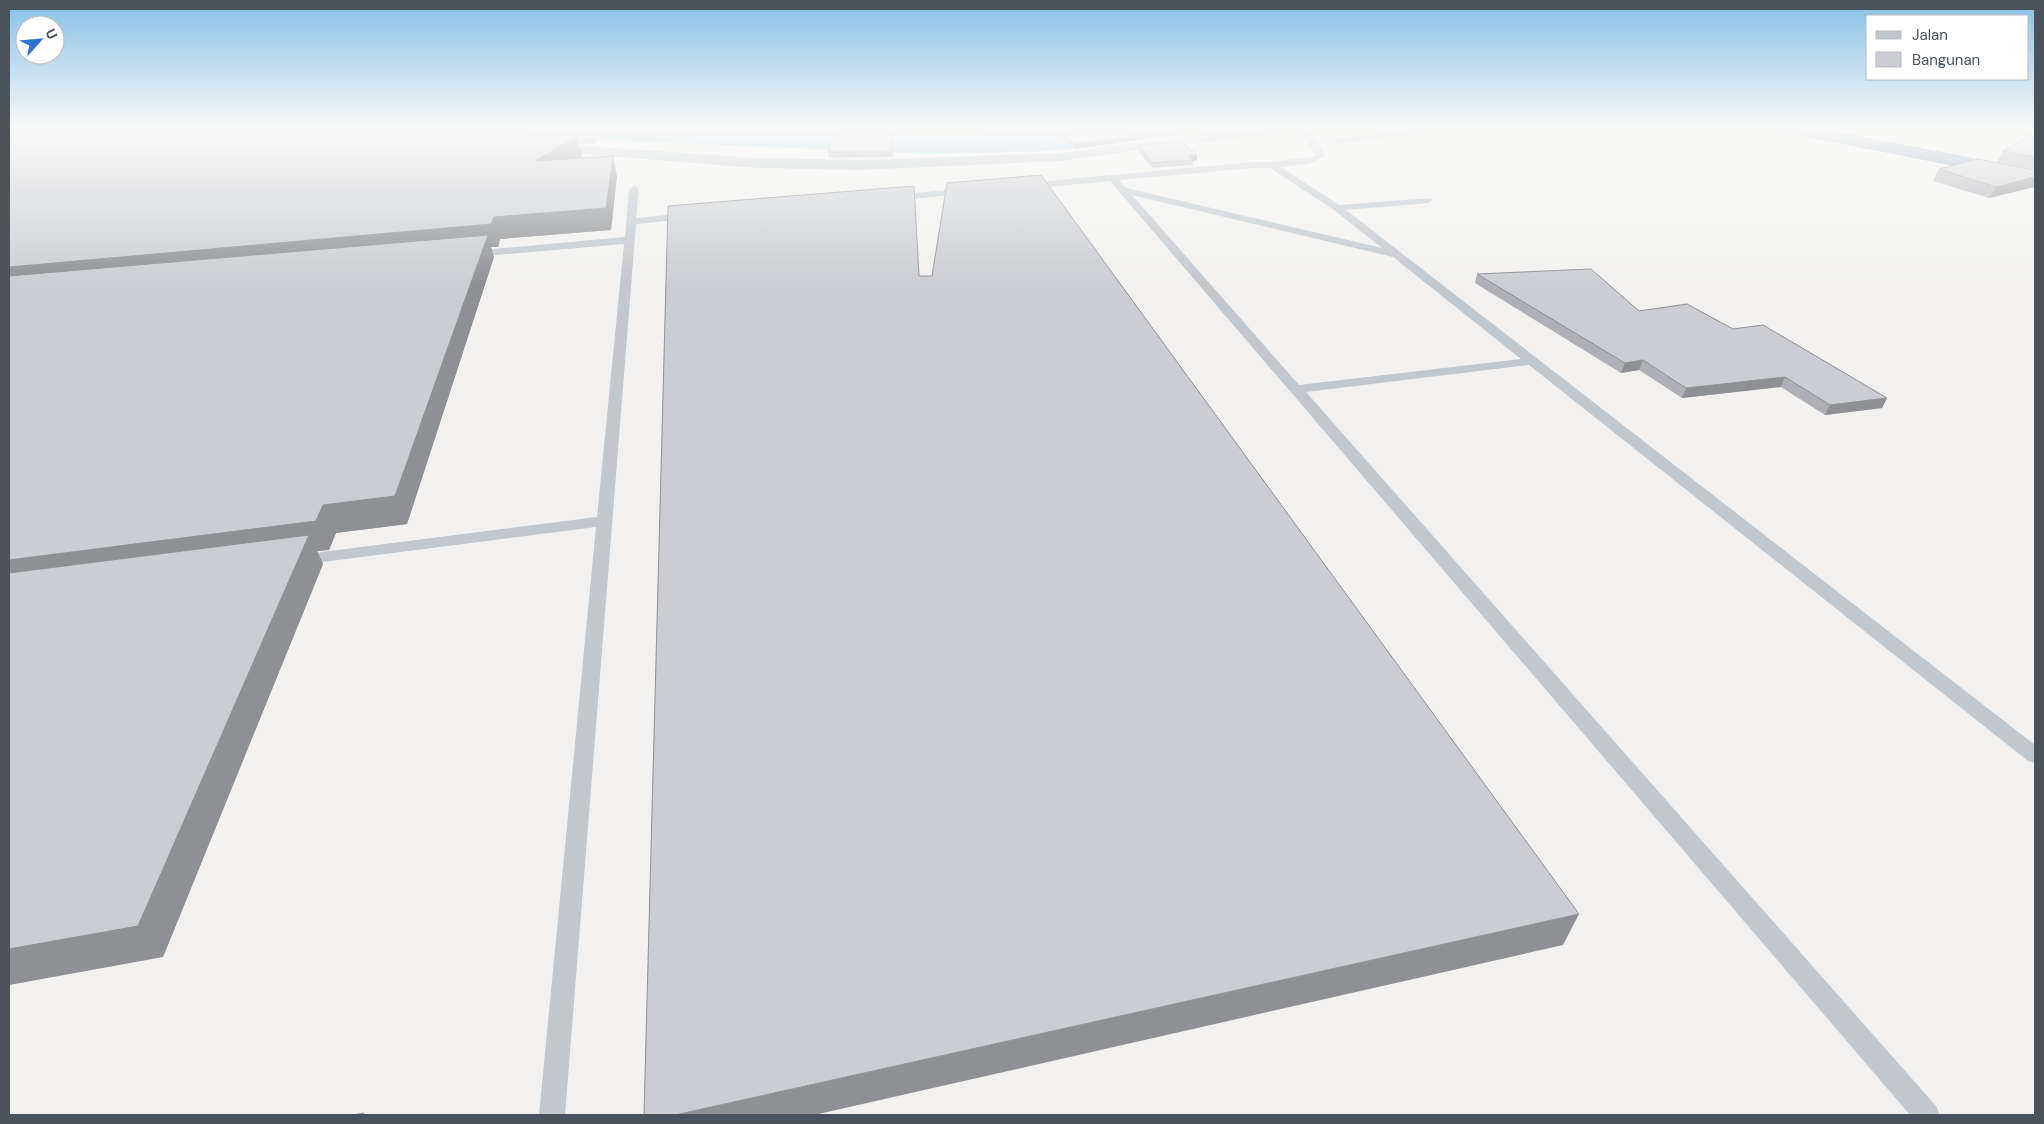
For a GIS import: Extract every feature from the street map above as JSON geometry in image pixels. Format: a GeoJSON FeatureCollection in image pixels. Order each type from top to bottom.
{"type":"FeatureCollection","features":[{"type":"Feature","properties":{"kind":"lane"},"geometry":{"type":"LineString","coordinates":[[1014,187],[1117,184],[1142,180]]}},
{"type":"Feature","properties":{"kind":"lane"},"geometry":{"type":"LineString","coordinates":[[1295,180],[1337,208],[1376,238],[2035,756]]}},
{"type":"Feature","properties":{"kind":"lane"},"geometry":{"type":"LineString","coordinates":[[1117,184],[1162,199],[1397,255]]}},
{"type":"Feature","properties":{"kind":"lane"},"geometry":{"type":"LineString","coordinates":[[1117,184],[1927,1115]]}},
{"type":"Feature","properties":{"kind":"lane"},"geometry":{"type":"LineString","coordinates":[[552,1115],[634,189]]}},
{"type":"Feature","properties":{"kind":"lane"},"geometry":{"type":"LineString","coordinates":[[877,199],[975,191]]}},
{"type":"Feature","properties":{"kind":"lane"},"geometry":{"type":"LineString","coordinates":[[1162,199],[1186,199],[1220,204],[1376,238]]}},
{"type":"Feature","properties":{"kind":"lane"},"geometry":{"type":"LineString","coordinates":[[1337,208],[1428,200]]}},
{"type":"Feature","properties":{"kind":"lane"},"geometry":{"type":"LineString","coordinates":[[631,221],[700,215]]}},
{"type":"Feature","properties":{"kind":"lane"},"geometry":{"type":"LineString","coordinates":[[459,255],[629,240]]}},
{"type":"Feature","properties":{"kind":"lane"},"geometry":{"type":"LineString","coordinates":[[1295,389],[1532,361]]}},
{"type":"Feature","properties":{"kind":"lane"},"geometry":{"type":"LineString","coordinates":[[282,562],[605,521]]}},
{"type":"Feature","properties":{"kind":"building"},"geometry":{"type":"Polygon","coordinates":[[[9,180],[610,180],[606,208],[494,217],[491,224],[9,267],[9,180]]]}},
{"type":"Feature","properties":{"kind":"building"},"geometry":{"type":"Polygon","coordinates":[[[977,180],[1045,180],[1579,914],[675,1115],[644,1115],[668,206],[914,186],[919,276],[932,276],[947,183],[977,180]]]}},
{"type":"Feature","properties":{"kind":"building"},"geometry":{"type":"Polygon","coordinates":[[[1975,180],[2022,180],[1996,187],[1975,180]]]}},
{"type":"Feature","properties":{"kind":"building"},"geometry":{"type":"Polygon","coordinates":[[[488,235],[395,496],[323,505],[316,521],[9,560],[9,276],[488,235]]]}},
{"type":"Feature","properties":{"kind":"building"},"geometry":{"type":"Polygon","coordinates":[[[1591,269],[1639,311],[1687,304],[1733,329],[1763,325],[1887,398],[1830,405],[1785,377],[1686,388],[1643,360],[1625,363],[1477,274],[1591,269]]]}},
{"type":"Feature","properties":{"kind":"building"},"geometry":{"type":"Polygon","coordinates":[[[309,535],[138,926],[9,949],[9,573],[309,535]]]}}]}
